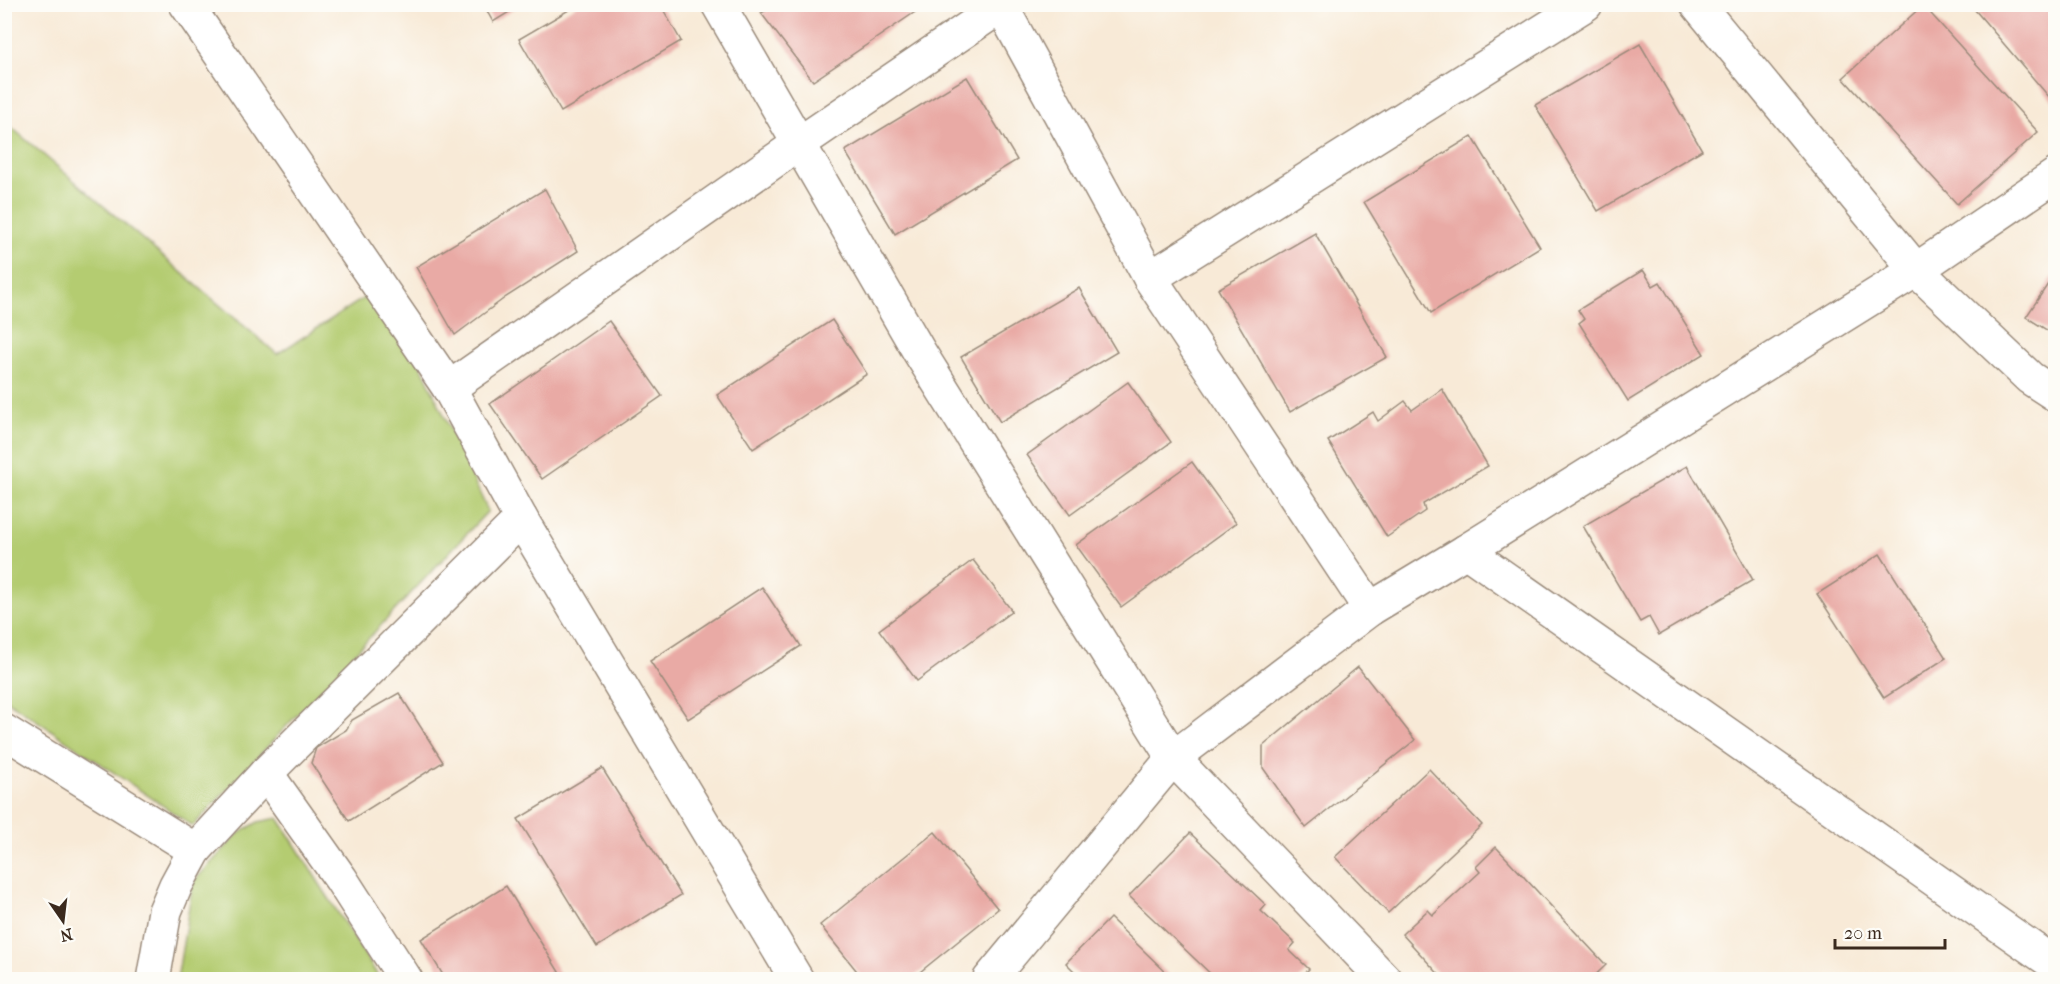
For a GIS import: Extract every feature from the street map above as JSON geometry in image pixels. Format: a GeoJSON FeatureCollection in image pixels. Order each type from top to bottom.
{"type":"FeatureCollection","features":[{"type":"Feature","properties":{"kind":"street"},"geometry":{"type":"LineString","coordinates":[[186,4],[449,388],[521,519],[797,980]]}},
{"type":"Feature","properties":{"kind":"street"},"geometry":{"type":"LineString","coordinates":[[718,4],[920,353],[1173,758],[1385,980]]}},
{"type":"Feature","properties":{"kind":"street"},"geometry":{"type":"LineString","coordinates":[[1150,278],[1586,4]]}},
{"type":"Feature","properties":{"kind":"street"},"geometry":{"type":"LineString","coordinates":[[1697,4],[1916,270],[2030,378],[2055,395]]}},
{"type":"Feature","properties":{"kind":"street"},"geometry":{"type":"LineString","coordinates":[[449,388],[1002,5],[1150,278],[1370,609]]}},
{"type":"Feature","properties":{"kind":"street"},"geometry":{"type":"LineString","coordinates":[[989,980],[1173,758],[1370,609],[1916,270],[2055,175]]}},
{"type":"Feature","properties":{"kind":"street"},"geometry":{"type":"LineString","coordinates":[[153,980],[165,911],[195,850],[266,773],[521,519]]}},
{"type":"Feature","properties":{"kind":"street"},"geometry":{"type":"LineString","coordinates":[[1466,551],[2055,965]]}},
{"type":"Feature","properties":{"kind":"street"},"geometry":{"type":"LineString","coordinates":[[4,730],[195,850]]}},
{"type":"Feature","properties":{"kind":"street"},"geometry":{"type":"LineString","coordinates":[[266,773],[341,879],[406,980]]}},
{"type":"Feature","properties":{"kind":"green space"},"geometry":{"type":"Polygon","coordinates":[[[4,121],[277,354],[384,285],[488,511],[193,826],[5,699],[4,121]]]}},
{"type":"Feature","properties":{"kind":"green space"},"geometry":{"type":"Polygon","coordinates":[[[278,818],[380,979],[177,980],[193,882],[239,833],[258,822],[278,818]]]}},
{"type":"Feature","properties":{"kind":"building"},"geometry":{"type":"Polygon","coordinates":[[[483,4],[522,4],[493,22],[483,4]]]}},
{"type":"Feature","properties":{"kind":"building"},"geometry":{"type":"Polygon","coordinates":[[[579,4],[660,4],[681,41],[561,112],[519,39],[579,4]]]}},
{"type":"Feature","properties":{"kind":"building"},"geometry":{"type":"Polygon","coordinates":[[[778,4],[927,4],[813,81],[761,13],[778,4]]]}},
{"type":"Feature","properties":{"kind":"building"},"geometry":{"type":"Polygon","coordinates":[[[1982,4],[2056,4],[2056,105],[1975,10],[1982,4]]]}},
{"type":"Feature","properties":{"kind":"building"},"geometry":{"type":"Polygon","coordinates":[[[1923,5],[2038,132],[1957,204],[1843,78],[1923,5]]]}},
{"type":"Feature","properties":{"kind":"building"},"geometry":{"type":"Polygon","coordinates":[[[1640,44],[1702,150],[1598,211],[1535,105],[1640,44]]]}},
{"type":"Feature","properties":{"kind":"building"},"geometry":{"type":"Polygon","coordinates":[[[967,77],[1017,160],[895,234],[845,151],[967,77]]]}},
{"type":"Feature","properties":{"kind":"building"},"geometry":{"type":"Polygon","coordinates":[[[1472,136],[1540,247],[1431,313],[1364,202],[1472,136]]]}},
{"type":"Feature","properties":{"kind":"building"},"geometry":{"type":"Polygon","coordinates":[[[545,189],[578,251],[506,297],[455,335],[416,267],[545,189]]]}},
{"type":"Feature","properties":{"kind":"building"},"geometry":{"type":"Polygon","coordinates":[[[1315,233],[1387,357],[1290,412],[1218,289],[1315,233]]]}},
{"type":"Feature","properties":{"kind":"building"},"geometry":{"type":"Polygon","coordinates":[[[1643,270],[1653,286],[1660,282],[1704,354],[1628,401],[1579,323],[1584,319],[1578,310],[1643,270]]]}},
{"type":"Feature","properties":{"kind":"building"},"geometry":{"type":"Polygon","coordinates":[[[2056,272],[2056,336],[2026,317],[2056,272]]]}},
{"type":"Feature","properties":{"kind":"building"},"geometry":{"type":"Polygon","coordinates":[[[1079,288],[1117,352],[1000,422],[961,357],[1079,288]]]}},
{"type":"Feature","properties":{"kind":"building"},"geometry":{"type":"Polygon","coordinates":[[[832,320],[867,374],[753,449],[717,395],[832,320]]]}},
{"type":"Feature","properties":{"kind":"building"},"geometry":{"type":"Polygon","coordinates":[[[609,321],[662,396],[542,479],[490,404],[609,321]]]}},
{"type":"Feature","properties":{"kind":"building"},"geometry":{"type":"Polygon","coordinates":[[[1128,382],[1171,442],[1070,515],[1027,455],[1128,382]]]}},
{"type":"Feature","properties":{"kind":"building"},"geometry":{"type":"Polygon","coordinates":[[[1442,389],[1488,466],[1423,504],[1425,511],[1387,537],[1328,441],[1373,412],[1378,421],[1405,401],[1412,410],[1442,389]]]}},
{"type":"Feature","properties":{"kind":"building"},"geometry":{"type":"Polygon","coordinates":[[[1192,462],[1236,523],[1121,607],[1076,545],[1192,462]]]}},
{"type":"Feature","properties":{"kind":"building"},"geometry":{"type":"Polygon","coordinates":[[[1687,466],[1753,580],[1659,635],[1649,617],[1640,622],[1583,526],[1687,466]]]}},
{"type":"Feature","properties":{"kind":"building"},"geometry":{"type":"Polygon","coordinates":[[[1880,554],[1946,658],[1884,698],[1817,594],[1880,554]]]}},
{"type":"Feature","properties":{"kind":"building"},"geometry":{"type":"Polygon","coordinates":[[[973,560],[1012,611],[917,681],[879,630],[973,560]]]}},
{"type":"Feature","properties":{"kind":"building"},"geometry":{"type":"Polygon","coordinates":[[[762,587],[801,646],[688,719],[650,661],[762,587]]]}},
{"type":"Feature","properties":{"kind":"building"},"geometry":{"type":"Polygon","coordinates":[[[1358,667],[1415,740],[1306,828],[1263,768],[1263,746],[1358,667]]]}},
{"type":"Feature","properties":{"kind":"building"},"geometry":{"type":"Polygon","coordinates":[[[399,693],[443,762],[349,821],[311,763],[316,748],[346,730],[352,720],[399,693]]]}},
{"type":"Feature","properties":{"kind":"building"},"geometry":{"type":"Polygon","coordinates":[[[602,768],[681,895],[597,947],[518,819],[602,768]]]}},
{"type":"Feature","properties":{"kind":"building"},"geometry":{"type":"Polygon","coordinates":[[[1429,769],[1482,825],[1388,913],[1335,857],[1429,769]]]}},
{"type":"Feature","properties":{"kind":"building"},"geometry":{"type":"Polygon","coordinates":[[[935,832],[998,909],[910,980],[864,980],[820,925],[935,832]]]}},
{"type":"Feature","properties":{"kind":"building"},"geometry":{"type":"Polygon","coordinates":[[[1190,833],[1266,905],[1261,911],[1295,943],[1289,950],[1309,969],[1298,980],[1217,980],[1129,896],[1190,833]]]}},
{"type":"Feature","properties":{"kind":"building"},"geometry":{"type":"Polygon","coordinates":[[[1496,847],[1606,965],[1590,980],[1444,980],[1402,934],[1428,910],[1433,915],[1480,872],[1476,867],[1496,847]]]}},
{"type":"Feature","properties":{"kind":"building"},"geometry":{"type":"Polygon","coordinates":[[[506,886],[564,980],[446,980],[421,939],[506,886]]]}},
{"type":"Feature","properties":{"kind":"building"},"geometry":{"type":"Polygon","coordinates":[[[1110,918],[1174,980],[1083,980],[1066,963],[1110,918]]]}}]}
